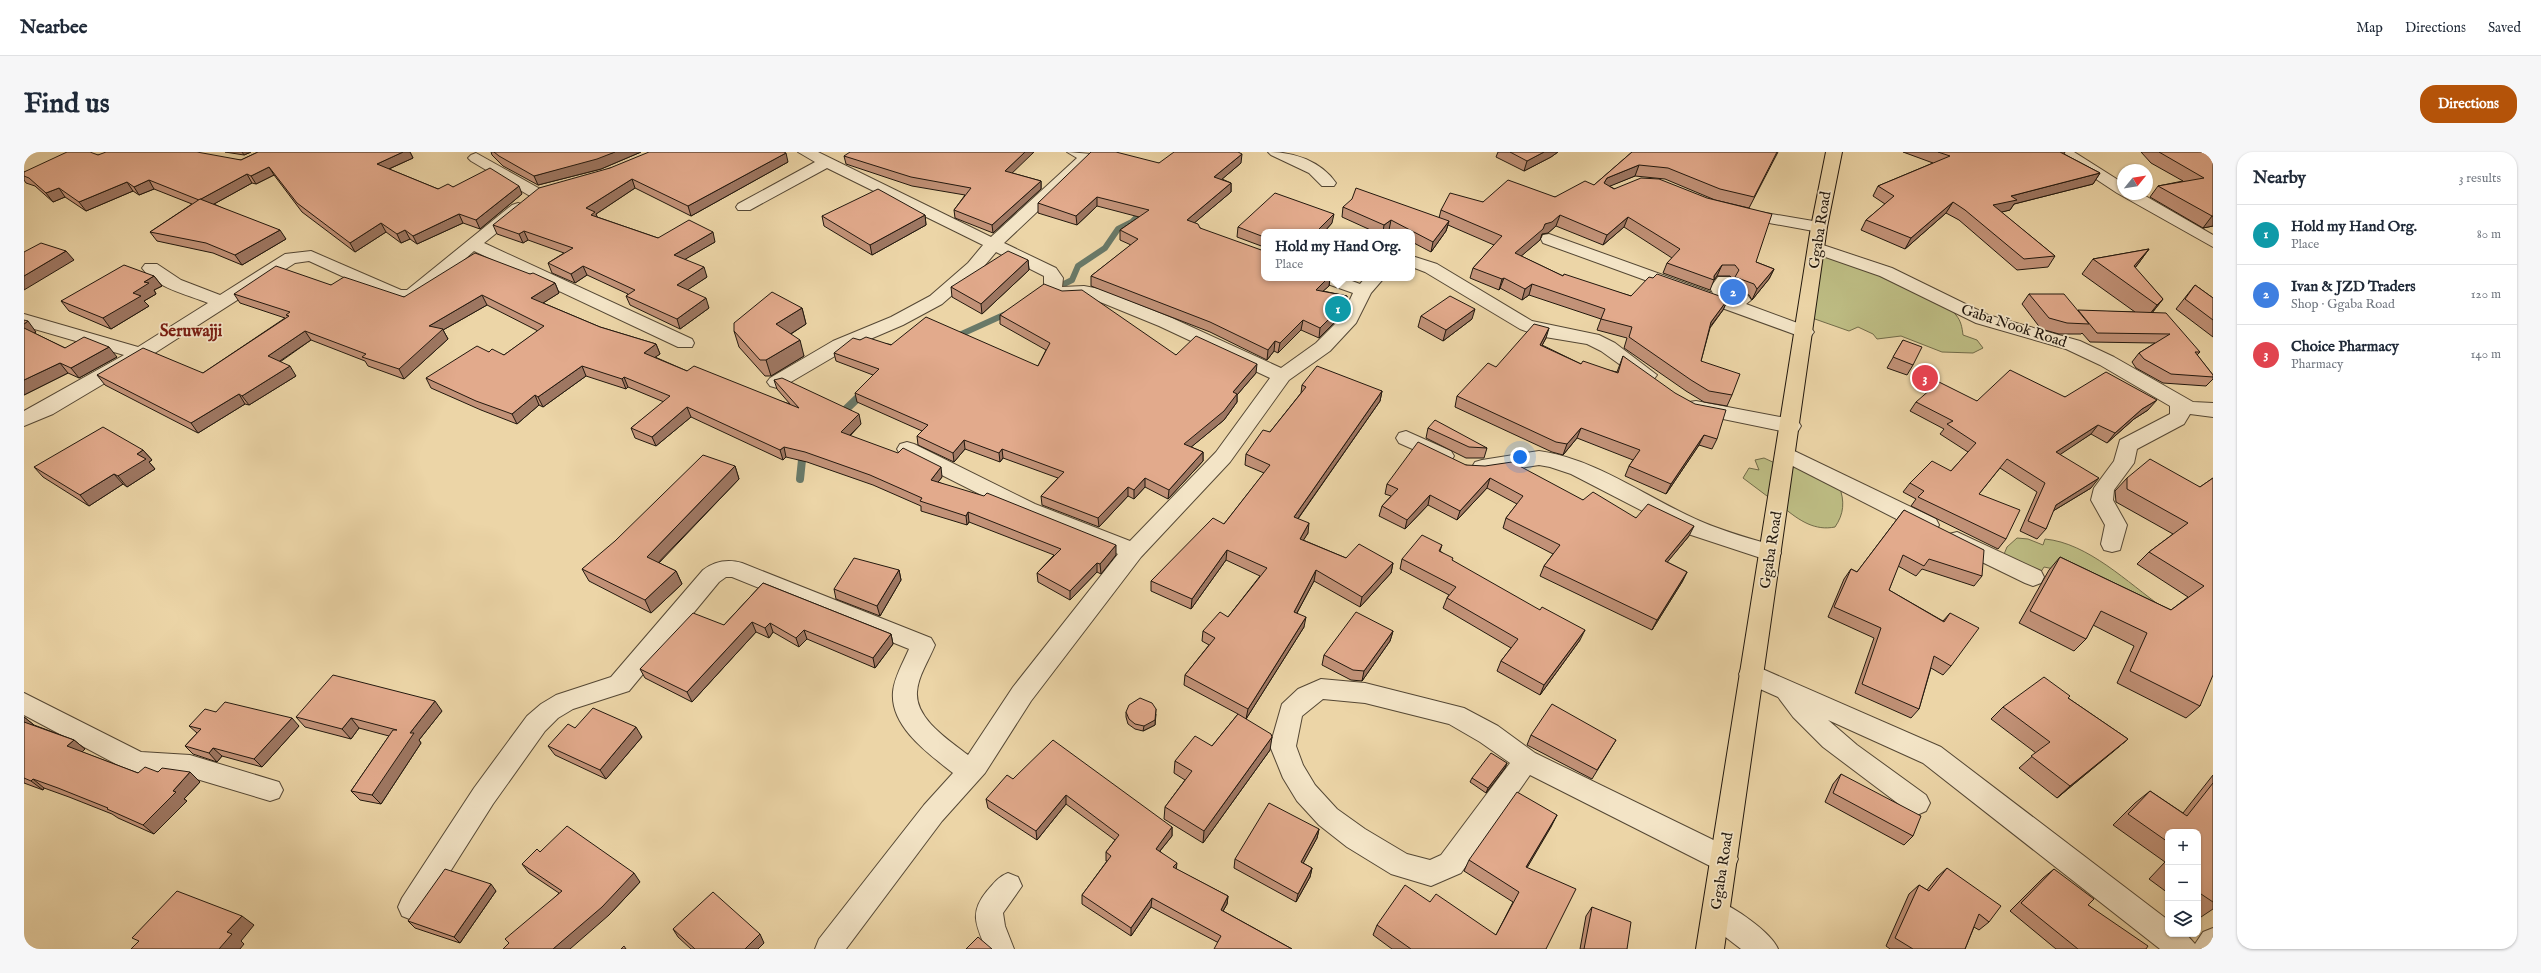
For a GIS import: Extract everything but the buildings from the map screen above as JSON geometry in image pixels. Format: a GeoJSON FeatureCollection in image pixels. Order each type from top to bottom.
{"type":"FeatureCollection","features":[{"type":"Feature","properties":{"kind":"main road","name":"Ggaba Road"},"geometry":{"type":"LineString","coordinates":[[1710,949],[1751,674],[1791,426],[1818,238],[1834,152]]}},
{"type":"Feature","properties":{"kind":"street"},"geometry":{"type":"LineString","coordinates":[[806,152],[1054,274],[1053,290],[1058,293],[1086,290],[1092,292],[1282,376]]}},
{"type":"Feature","properties":{"kind":"street"},"geometry":{"type":"LineString","coordinates":[[777,382],[840,345],[924,308],[974,267],[993,244],[1017,224],[1087,157],[1075,152]]}},
{"type":"Feature","properties":{"kind":"street"},"geometry":{"type":"LineString","coordinates":[[1276,152],[1315,170],[1328,183]]}},
{"type":"Feature","properties":{"kind":"street"},"geometry":{"type":"LineString","coordinates":[[2063,152],[2117,186]]}},
{"type":"Feature","properties":{"kind":"street"},"geometry":{"type":"LineString","coordinates":[[24,419],[46,409],[140,354],[284,261],[305,255],[398,295],[410,295],[419,290],[472,244],[543,191],[476,158]]}},
{"type":"Feature","properties":{"kind":"street"},"geometry":{"type":"LineString","coordinates":[[744,207],[827,162]]}},
{"type":"Feature","properties":{"kind":"street"},"geometry":{"type":"LineString","coordinates":[[2140,200],[2213,242]]}},
{"type":"Feature","properties":{"kind":"street","name":"Gaba Nook Road"},"geometry":{"type":"LineString","coordinates":[[1724,208],[1766,219],[1818,238],[1982,319],[2073,345],[2107,361],[2179,403],[2210,410]]}},
{"type":"Feature","properties":{"kind":"street"},"geometry":{"type":"LineString","coordinates":[[1549,239],[1805,328]]}},
{"type":"Feature","properties":{"kind":"street"},"geometry":{"type":"LineString","coordinates":[[472,244],[685,343]]}},
{"type":"Feature","properties":{"kind":"street"},"geometry":{"type":"LineString","coordinates":[[1415,262],[1431,268],[1538,330],[1592,339],[1608,347],[1660,384]]}},
{"type":"Feature","properties":{"kind":"street"},"geometry":{"type":"LineString","coordinates":[[151,268],[164,280],[198,291],[220,302]]}},
{"type":"Feature","properties":{"kind":"street"},"geometry":{"type":"LineString","coordinates":[[829,949],[933,813],[970,771],[1022,694],[1132,551],[1223,457],[1282,376],[1323,347],[1350,319],[1369,285],[1346,281]]}},
{"type":"Feature","properties":{"kind":"street"},"geometry":{"type":"LineString","coordinates":[[1724,281],[1720,288],[1724,293],[1805,328]]}},
{"type":"Feature","properties":{"kind":"street"},"geometry":{"type":"LineString","coordinates":[[24,320],[140,354]]}},
{"type":"Feature","properties":{"kind":"street"},"geometry":{"type":"LineString","coordinates":[[1678,397],[1698,408],[1791,426]]}},
{"type":"Feature","properties":{"kind":"street"},"geometry":{"type":"LineString","coordinates":[[2112,544],[2116,525],[2102,500],[2104,488],[2124,463],[2127,445],[2177,419],[2181,413],[2179,403]]}},
{"type":"Feature","properties":{"kind":"street"},"geometry":{"type":"LineString","coordinates":[[1406,438],[1463,466],[1482,467],[1539,458],[1553,460],[1578,469],[1693,527],[1770,553]]}},
{"type":"Feature","properties":{"kind":"street"},"geometry":{"type":"LineString","coordinates":[[907,449],[1027,509],[1132,551]]}},
{"type":"Feature","properties":{"kind":"street"},"geometry":{"type":"LineString","coordinates":[[1786,454],[2033,577]]}},
{"type":"Feature","properties":{"kind":"street"},"geometry":{"type":"LineString","coordinates":[[412,907],[468,819],[532,728],[561,704],[571,699],[606,692],[620,684],[689,600],[720,570],[734,569],[922,645],[904,692],[907,710],[922,730],[941,749],[970,771]]}},
{"type":"Feature","properties":{"kind":"street"},"geometry":{"type":"LineString","coordinates":[[1751,674],[1932,755],[2183,949]]}},
{"type":"Feature","properties":{"kind":"street"},"geometry":{"type":"LineString","coordinates":[[1526,761],[1451,864],[1431,873],[1401,866],[1356,838],[1328,818],[1306,793],[1292,770],[1282,746],[1291,711],[1307,696],[1321,689],[1343,690],[1455,715],[1489,734],[1526,761],[1724,859]]}},
{"type":"Feature","properties":{"kind":"street"},"geometry":{"type":"LineString","coordinates":[[1786,690],[1808,719],[1841,748],[1917,803]]}},
{"type":"Feature","properties":{"kind":"street"},"geometry":{"type":"LineString","coordinates":[[24,703],[138,763],[190,766],[225,778],[270,790]]}},
{"type":"Feature","properties":{"kind":"street"},"geometry":{"type":"LineString","coordinates":[[1000,949],[990,926],[989,910],[1008,886]]}},
{"type":"Feature","properties":{"kind":"street"},"geometry":{"type":"LineString","coordinates":[[1716,913],[1764,949]]}},
{"type":"Feature","properties":{"kind":"street"},"geometry":{"type":"LineString","coordinates":[[2207,949],[2213,942]]}},
{"type":"Feature","properties":{"kind":"shaded area"},"geometry":{"type":"Polygon","coordinates":[[[1822,255],[1894,280],[1931,297],[1946,306],[1956,315],[1961,324],[1963,335],[1977,340],[1983,348],[1973,353],[1942,352],[1901,336],[1877,339],[1873,334],[1858,327],[1849,331],[1812,318],[1822,255]]]}},
{"type":"Feature","properties":{"kind":"shaded area"},"geometry":{"type":"Polygon","coordinates":[[[1764,458],[1777,464],[1775,502],[1743,478],[1749,468],[1759,470],[1755,460],[1764,458]]]}},
{"type":"Feature","properties":{"kind":"shaded area"},"geometry":{"type":"Polygon","coordinates":[[[1796,465],[1839,486],[1843,507],[1835,527],[1821,528],[1808,524],[1784,508],[1791,468],[1796,465]]]}},
{"type":"Feature","properties":{"kind":"shaded area"},"geometry":{"type":"Polygon","coordinates":[[[2017,538],[2028,539],[2043,545],[2045,539],[2061,542],[2077,548],[2107,566],[2162,607],[2054,569],[2044,567],[2039,575],[2002,559],[2007,547],[2017,538]]]}},
{"type":"Feature","properties":{"kind":"waterway"},"geometry":{"type":"LineString","coordinates":[[1054,289],[1072,280],[1078,266],[1105,248],[1118,229],[1132,222],[1144,209]]}},
{"type":"Feature","properties":{"kind":"waterway"},"geometry":{"type":"LineString","coordinates":[[955,337],[1008,313]]}},
{"type":"Feature","properties":{"kind":"waterway"},"geometry":{"type":"LineString","coordinates":[[840,415],[865,391]]}},
{"type":"Feature","properties":{"kind":"waterway"},"geometry":{"type":"LineString","coordinates":[[800,479],[802,460],[806,451]]}},
{"type":"Feature","properties":{"kind":"place","name":"Ivan & JZD Traders"},"geometry":{"type":"Point","coordinates":[1733,292]}},
{"type":"Feature","properties":{"kind":"place","name":"Hold my Hand Org."},"geometry":{"type":"Point","coordinates":[1338,309]}},
{"type":"Feature","properties":{"kind":"place","name":"Choice Pharmacy"},"geometry":{"type":"Point","coordinates":[1925,378]}},
{"type":"Feature","properties":{"kind":"district","name":"Seruwajji"},"geometry":{"type":"Point","coordinates":[191,331]}}]}
